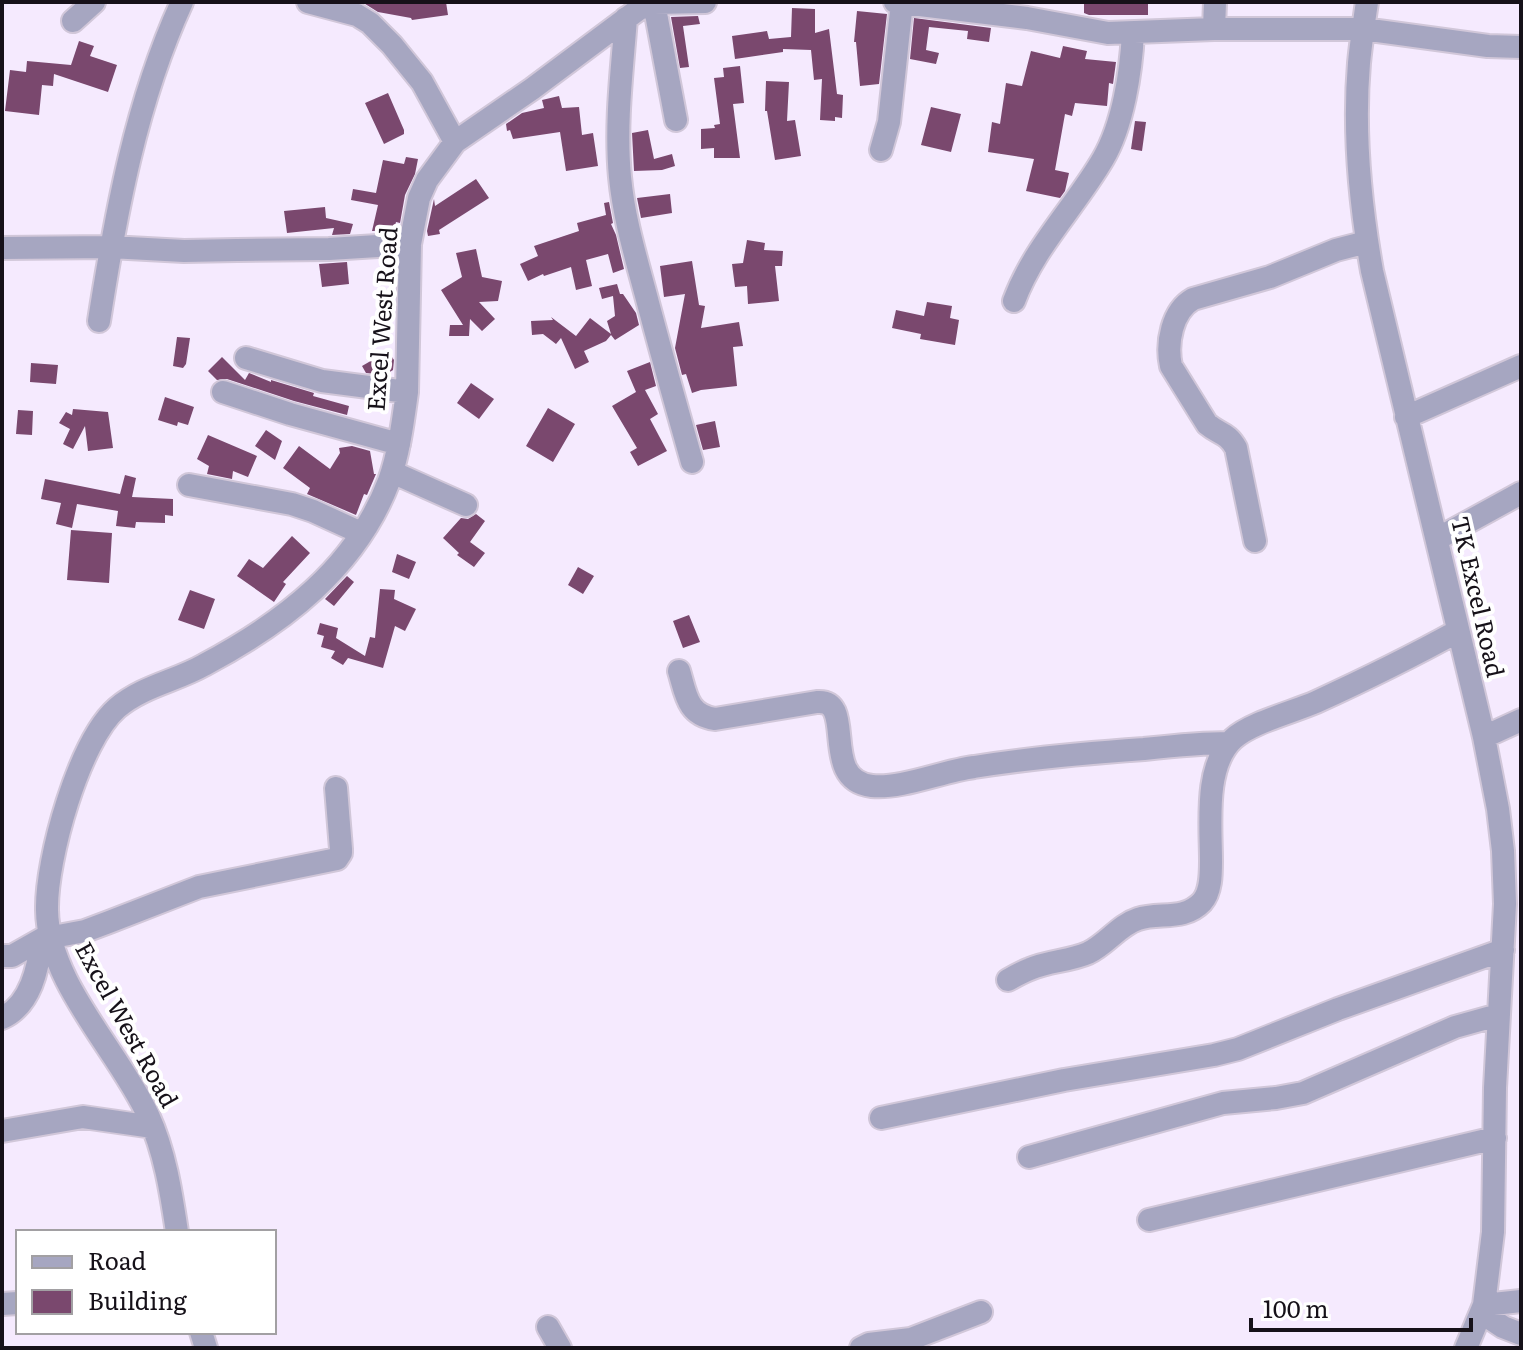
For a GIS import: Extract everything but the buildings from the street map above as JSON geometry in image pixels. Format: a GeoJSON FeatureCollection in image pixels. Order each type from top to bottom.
{"type":"FeatureCollection","features":[{"type":"Feature","properties":{"kind":"street"},"geometry":{"type":"LineString","coordinates":[[73,21],[94,2]]}},
{"type":"Feature","properties":{"kind":"street"},"geometry":{"type":"LineString","coordinates":[[99,321],[110,247],[130,153],[160,57],[182,2]]}},
{"type":"Feature","properties":{"kind":"street"},"geometry":{"type":"LineString","coordinates":[[639,8],[705,2]]}},
{"type":"Feature","properties":{"kind":"street"},"geometry":{"type":"LineString","coordinates":[[895,2],[967,10],[1060,13],[1090,31],[1363,29],[1488,46],[1521,47]]}},
{"type":"Feature","properties":{"kind":"street"},"geometry":{"type":"LineString","coordinates":[[881,150],[889,122],[902,2]]}},
{"type":"Feature","properties":{"kind":"street"},"geometry":{"type":"LineString","coordinates":[[1214,29],[1215,2]]}},
{"type":"Feature","properties":{"kind":"street","name":"TK Excel Road"},"geometry":{"type":"LineString","coordinates":[[1367,2],[1359,64],[1358,130],[1359,178],[1367,242],[1484,737],[1503,851],[1505,904],[1498,1015],[1493,1232],[1483,1309],[1466,1348]]}},
{"type":"Feature","properties":{"kind":"street"},"geometry":{"type":"LineString","coordinates":[[316,3],[357,15],[370,23],[422,82],[455,142]]}},
{"type":"Feature","properties":{"kind":"street"},"geometry":{"type":"LineString","coordinates":[[639,8],[676,120]]}},
{"type":"Feature","properties":{"kind":"street"},"geometry":{"type":"LineString","coordinates":[[639,8],[618,130],[622,190],[629,233],[692,462]]}},
{"type":"Feature","properties":{"kind":"street","name":"Excel West Road"},"geometry":{"type":"LineString","coordinates":[[177,1230],[169,1179],[153,1127],[128,1077],[90,1020],[46,938],[49,873],[56,839],[78,773],[107,717],[136,694],[203,666],[269,627],[343,560],[382,498],[399,444],[407,392],[410,244],[419,198],[427,180],[455,142],[532,89],[639,8]]}},
{"type":"Feature","properties":{"kind":"street"},"geometry":{"type":"LineString","coordinates":[[1014,301],[1029,266],[1113,140],[1132,61],[1133,33]]}},
{"type":"Feature","properties":{"kind":"street"},"geometry":{"type":"LineString","coordinates":[[1255,541],[1236,448],[1229,436],[1207,424],[1171,366],[1172,328],[1184,304],[1193,299],[1257,281],[1336,250],[1367,242]]}},
{"type":"Feature","properties":{"kind":"street"},"geometry":{"type":"LineString","coordinates":[[2,248],[110,247],[184,251],[410,244]]}},
{"type":"Feature","properties":{"kind":"street"},"geometry":{"type":"LineString","coordinates":[[246,358],[322,381],[407,392]]}},
{"type":"Feature","properties":{"kind":"street"},"geometry":{"type":"LineString","coordinates":[[1406,417],[1521,366]]}},
{"type":"Feature","properties":{"kind":"street"},"geometry":{"type":"LineString","coordinates":[[223,392],[399,444]]}},
{"type":"Feature","properties":{"kind":"street"},"geometry":{"type":"LineString","coordinates":[[392,472],[466,505]]}},
{"type":"Feature","properties":{"kind":"street"},"geometry":{"type":"LineString","coordinates":[[189,485],[292,504],[361,533]]}},
{"type":"Feature","properties":{"kind":"street"},"geometry":{"type":"LineString","coordinates":[[1437,539],[1521,493]]}},
{"type":"Feature","properties":{"kind":"street"},"geometry":{"type":"LineString","coordinates":[[1008,980],[1030,968],[1090,952],[1131,922],[1179,915],[1201,903],[1211,872],[1215,771],[1229,743],[1241,733],[1410,658],[1458,631]]}},
{"type":"Feature","properties":{"kind":"street"},"geometry":{"type":"LineString","coordinates":[[679,671],[693,711],[704,718],[715,719],[825,701],[830,703],[836,714],[843,761],[850,776],[858,783],[872,786],[1030,759],[1229,743]]}},
{"type":"Feature","properties":{"kind":"street"},"geometry":{"type":"LineString","coordinates":[[1484,737],[1521,720]]}},
{"type":"Feature","properties":{"kind":"street"},"geometry":{"type":"LineString","coordinates":[[2,1018],[15,1010],[28,991],[46,938],[85,931],[199,887],[337,859],[341,849],[336,788]]}},
{"type":"Feature","properties":{"kind":"street","name":"Excel West Road"},"geometry":{"type":"LineString","coordinates":[[2,956],[12,956],[46,938]]}},
{"type":"Feature","properties":{"kind":"street"},"geometry":{"type":"LineString","coordinates":[[881,1118],[1064,1080],[1238,1049],[1338,1009],[1503,950]]}},
{"type":"Feature","properties":{"kind":"street"},"geometry":{"type":"LineString","coordinates":[[1029,1157],[1223,1103],[1303,1093],[1455,1027],[1498,1015]]}},
{"type":"Feature","properties":{"kind":"street"},"geometry":{"type":"LineString","coordinates":[[2,1131],[83,1117],[153,1127]]}},
{"type":"Feature","properties":{"kind":"street"},"geometry":{"type":"LineString","coordinates":[[1149,1220],[1495,1138]]}},
{"type":"Feature","properties":{"kind":"street"},"geometry":{"type":"LineString","coordinates":[[1483,1309],[1521,1301]]}},
{"type":"Feature","properties":{"kind":"street"},"geometry":{"type":"LineString","coordinates":[[1483,1309],[1503,1327],[1521,1334]]}},
{"type":"Feature","properties":{"kind":"street"},"geometry":{"type":"LineString","coordinates":[[861,1348],[869,1344],[911,1339],[981,1312]]}},
{"type":"Feature","properties":{"kind":"street"},"geometry":{"type":"LineString","coordinates":[[548,1327],[560,1348]]}}]}
